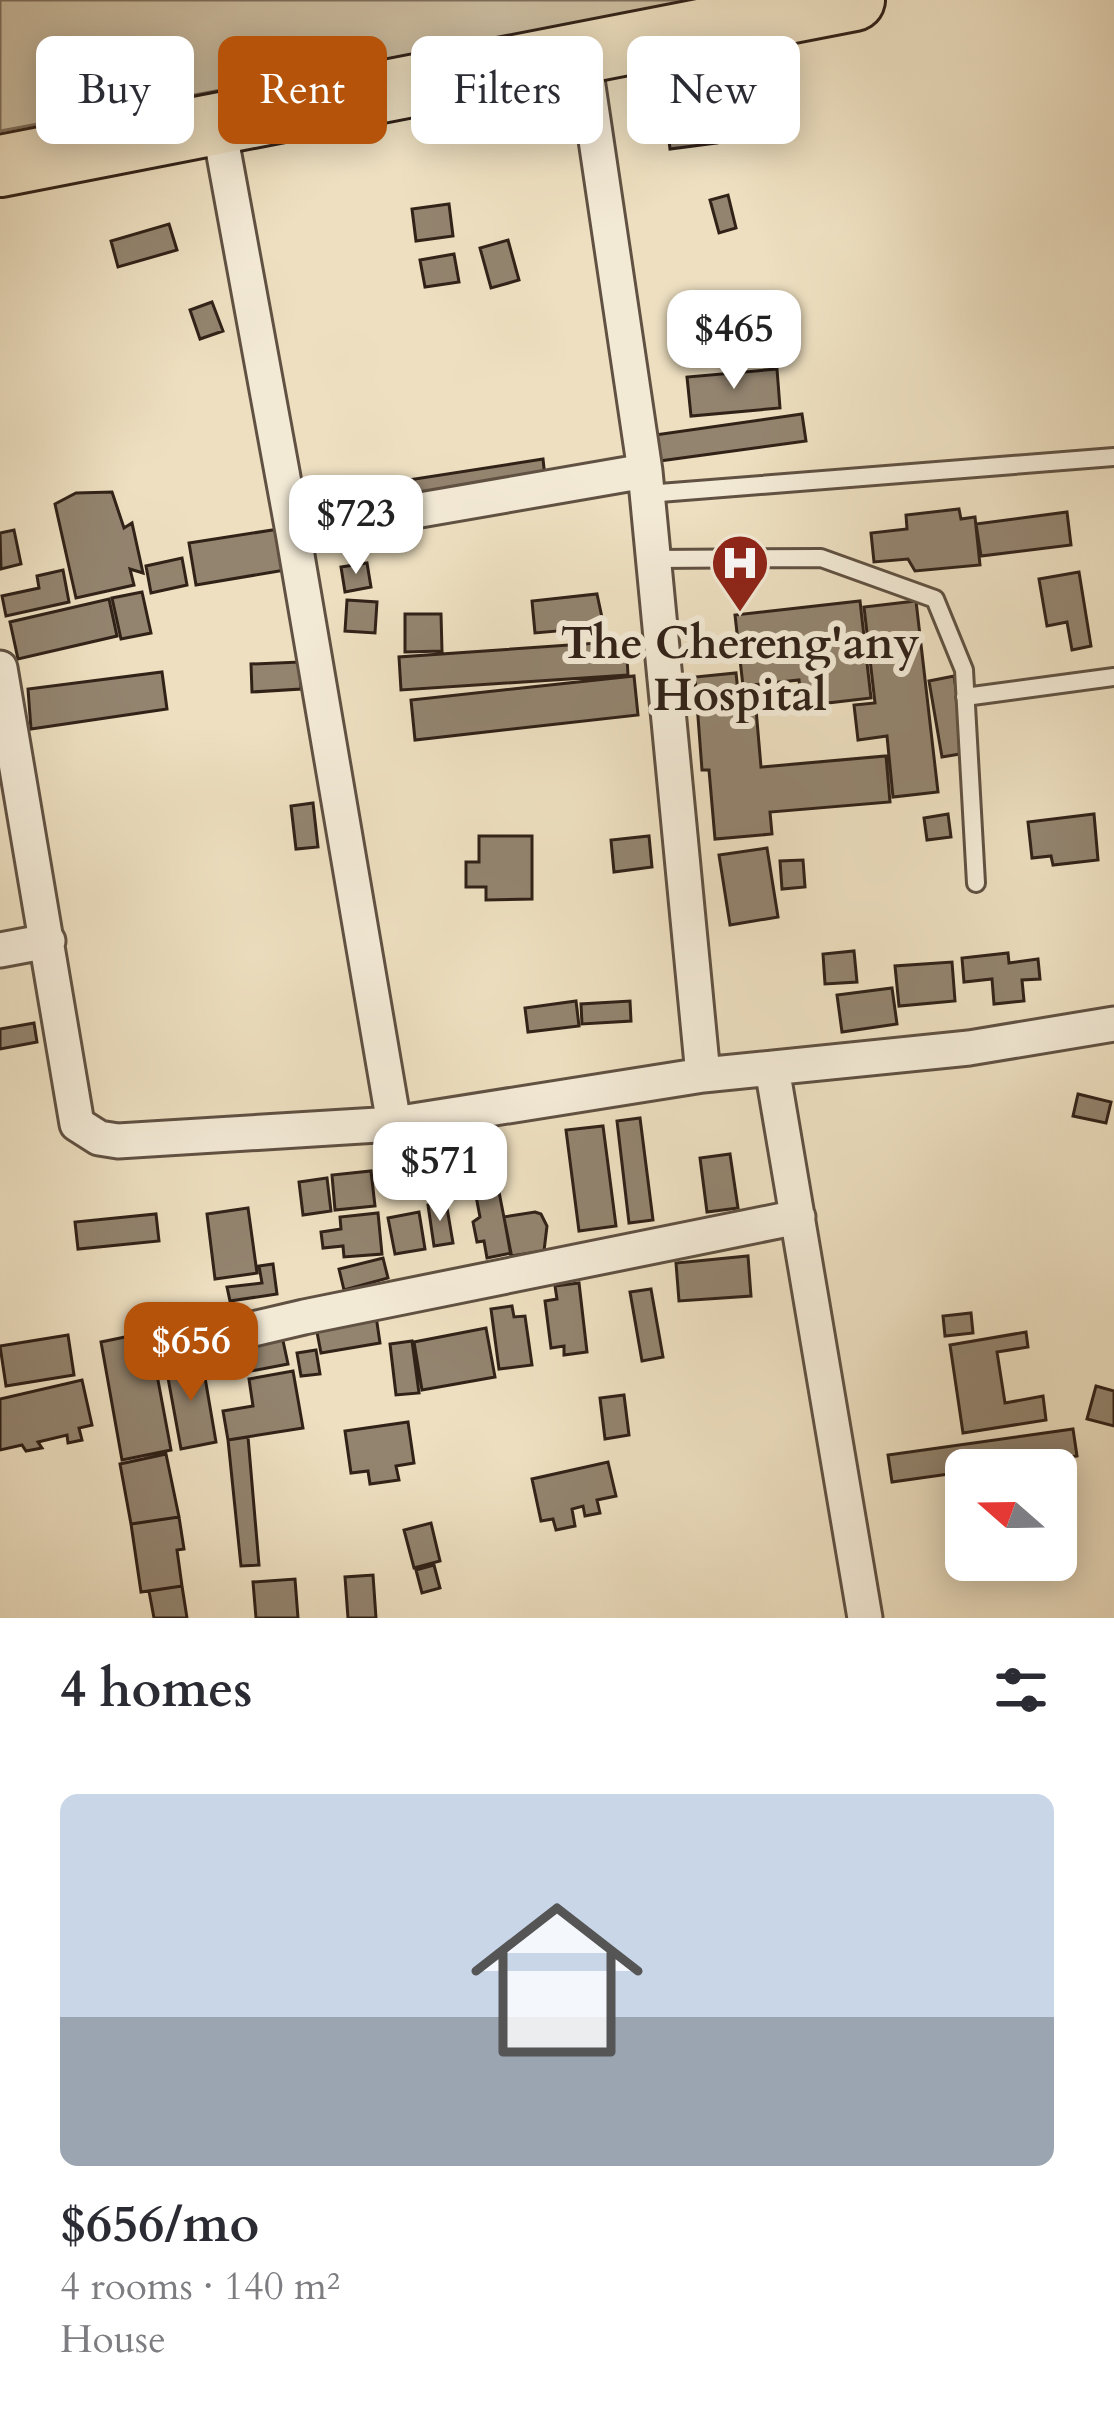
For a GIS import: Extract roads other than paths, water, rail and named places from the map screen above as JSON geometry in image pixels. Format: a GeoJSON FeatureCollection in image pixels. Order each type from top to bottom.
{"type":"FeatureCollection","features":[{"type":"Feature","properties":{"kind":"highway"},"geometry":{"type":"LineString","coordinates":[[603,48],[854,0]]}},
{"type":"Feature","properties":{"kind":"highway"},"geometry":{"type":"LineString","coordinates":[[0,166],[218,122]]}},
{"type":"Feature","properties":{"kind":"street"},"geometry":{"type":"LineString","coordinates":[[222,144],[394,1124]]}},
{"type":"Feature","properties":{"kind":"street"},"geometry":{"type":"LineString","coordinates":[[596,144],[646,483],[703,1075]]}},
{"type":"Feature","properties":{"kind":"street"},"geometry":{"type":"LineString","coordinates":[[293,532],[646,483]]}},
{"type":"Feature","properties":{"kind":"street"},"geometry":{"type":"LineString","coordinates":[[0,668],[77,1124],[99,1138],[118,1141],[394,1124],[703,1075],[969,1048],[1114,1024]]}},
{"type":"Feature","properties":{"kind":"street"},"geometry":{"type":"LineString","coordinates":[[0,950],[48,941]]}},
{"type":"Feature","properties":{"kind":"street"},"geometry":{"type":"LineString","coordinates":[[772,1068],[866,1618]]}},
{"type":"Feature","properties":{"kind":"street"},"geometry":{"type":"LineString","coordinates":[[164,1350],[798,1217]]}},
{"type":"Feature","properties":{"kind":"lane"},"geometry":{"type":"LineString","coordinates":[[646,483],[1114,458]]}},
{"type":"Feature","properties":{"kind":"lane"},"geometry":{"type":"LineString","coordinates":[[653,559],[821,558],[934,599],[964,670],[976,884]]}},
{"type":"Feature","properties":{"kind":"lane"},"geometry":{"type":"LineString","coordinates":[[965,697],[1114,676]]}},
{"type":"Feature","properties":{"kind":"place","name":"The Chereng'any Hospital"},"geometry":{"type":"Point","coordinates":[740,614]}}]}
